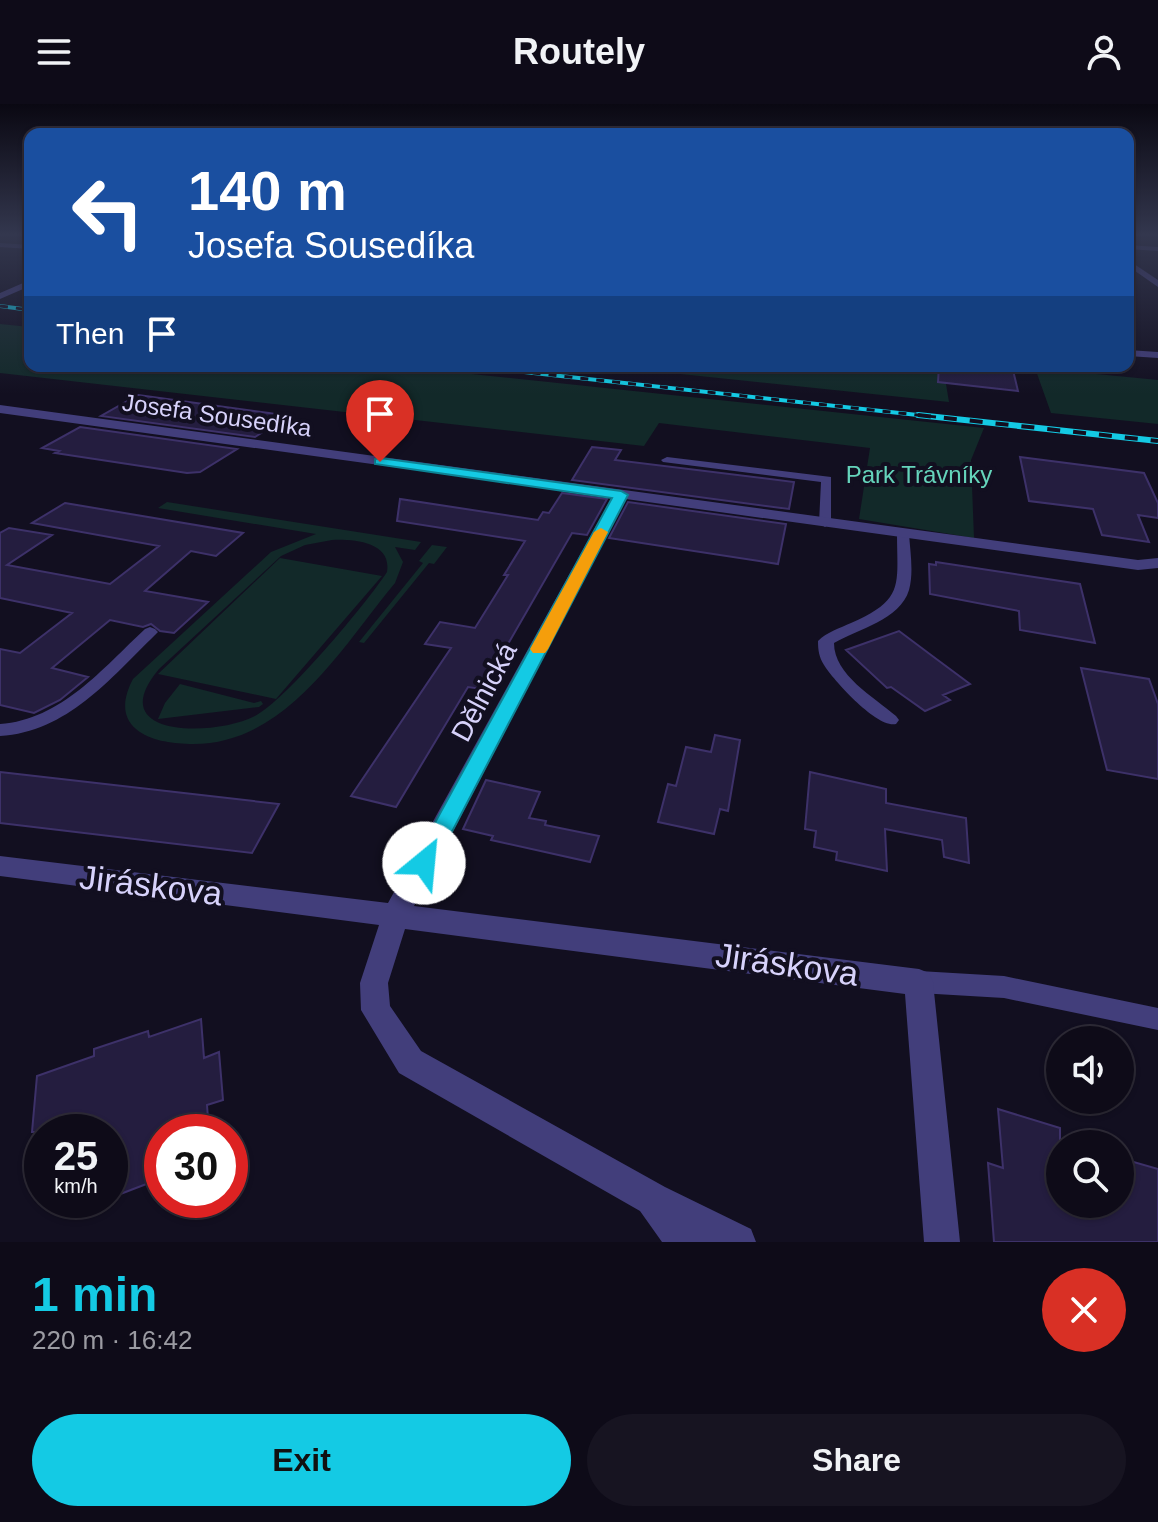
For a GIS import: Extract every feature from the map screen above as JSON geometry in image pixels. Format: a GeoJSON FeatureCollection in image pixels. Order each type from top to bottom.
{"type":"FeatureCollection","features":[{"type":"Feature","properties":{"kind":"street"},"geometry":{"type":"LineString","coordinates":[[0,297],[19,288]]}},
{"type":"Feature","properties":{"kind":"street"},"geometry":{"type":"LineString","coordinates":[[0,297],[15,299]]}},
{"type":"Feature","properties":{"kind":"street"},"geometry":{"type":"LineString","coordinates":[[1134,353],[1158,355]]}},
{"type":"Feature","properties":{"kind":"street","name":"Josefa Sousedíka"},"geometry":{"type":"LineString","coordinates":[[0,409],[1138,565],[1158,563]]}},
{"type":"Feature","properties":{"kind":"street","name":"Dělnická"},"geometry":{"type":"LineString","coordinates":[[396,914],[621,495]]}},
{"type":"Feature","properties":{"kind":"street","name":"Jiráskova"},"geometry":{"type":"LineString","coordinates":[[0,866],[919,982]]}},
{"type":"Feature","properties":{"kind":"street"},"geometry":{"type":"LineString","coordinates":[[396,914],[374,983],[376,1010],[410,1062],[652,1199],[738,1242]]}},
{"type":"Feature","properties":{"kind":"street"},"geometry":{"type":"LineString","coordinates":[[919,982],[942,1242]]}},
{"type":"Feature","properties":{"kind":"street"},"geometry":{"type":"LineString","coordinates":[[652,1199],[684,1242]]}},
{"type":"Feature","properties":{"kind":"lane"},"geometry":{"type":"LineString","coordinates":[[667,460],[827,479],[825,523]]}},
{"type":"Feature","properties":{"kind":"lane"},"geometry":{"type":"LineString","coordinates":[[890,720],[830,666],[823,652],[826,641],[893,607],[902,588],[903,533]]}},
{"type":"Feature","properties":{"kind":"lane"},"geometry":{"type":"LineString","coordinates":[[0,730],[36,725],[60,712],[150,632]]}},
{"type":"Feature","properties":{"kind":"lane"},"geometry":{"type":"LineString","coordinates":[[919,982],[1004,987],[1158,1019]]}},
{"type":"Feature","properties":{"kind":"green space","name":"Park Trávníky"},"geometry":{"type":"Polygon","coordinates":[[[0,324],[24,326],[24,372],[453,372],[984,428],[971,460],[974,538],[859,519],[870,448],[659,423],[644,446],[0,373],[0,324]]]}},
{"type":"Feature","properties":{"kind":"green space"},"geometry":{"type":"Polygon","coordinates":[[[662,372],[944,372],[949,402],[662,372]]]}},
{"type":"Feature","properties":{"kind":"green space"},"geometry":{"type":"Polygon","coordinates":[[[1036,372],[1076,372],[1158,380],[1158,424],[1051,413],[1036,372]]]}},
{"type":"Feature","properties":{"kind":"green space"},"geometry":{"type":"Polygon","coordinates":[[[167,502],[421,542],[415,550],[395,547],[403,562],[395,583],[331,663],[282,712],[254,729],[223,741],[175,743],[148,736],[131,724],[125,705],[133,679],[271,552],[316,534],[158,508],[167,502]],[[341,540],[305,545],[281,556],[159,669],[145,692],[144,708],[153,720],[191,729],[237,723],[269,707],[286,691],[362,606],[387,572],[384,554],[378,548],[341,540]]]}},
{"type":"Feature","properties":{"kind":"green space"},"geometry":{"type":"Polygon","coordinates":[[[432,545],[447,547],[434,564],[429,563],[364,643],[359,642],[423,563],[419,561],[432,545]]]}},
{"type":"Feature","properties":{"kind":"green space"},"geometry":{"type":"Polygon","coordinates":[[[280,558],[382,576],[276,699],[158,674],[280,558]]]}},
{"type":"Feature","properties":{"kind":"green space"},"geometry":{"type":"Polygon","coordinates":[[[180,684],[254,703],[261,701],[263,704],[259,707],[158,719],[165,703],[180,684]]]}},
{"type":"Feature","properties":{"kind":"building"},"geometry":{"type":"Polygon","coordinates":[[[939,372],[1013,372],[1018,391],[938,382],[939,372]]]}},
{"type":"Feature","properties":{"kind":"building"},"geometry":{"type":"Polygon","coordinates":[[[138,395],[288,416],[255,437],[101,416],[138,395]]]}},
{"type":"Feature","properties":{"kind":"building"},"geometry":{"type":"Polygon","coordinates":[[[80,427],[237,449],[200,472],[187,473],[55,453],[59,451],[42,448],[80,427]]]}},
{"type":"Feature","properties":{"kind":"building"},"geometry":{"type":"Polygon","coordinates":[[[592,447],[621,450],[615,460],[794,482],[789,509],[572,480],[592,447]]]}},
{"type":"Feature","properties":{"kind":"building"},"geometry":{"type":"Polygon","coordinates":[[[1020,457],[1144,473],[1158,503],[1158,518],[1138,515],[1149,542],[1102,535],[1093,509],[1029,501],[1020,457]]]}},
{"type":"Feature","properties":{"kind":"building"},"geometry":{"type":"Polygon","coordinates":[[[562,493],[607,499],[587,535],[572,533],[482,689],[468,687],[396,807],[351,796],[451,648],[425,644],[440,622],[475,628],[525,541],[397,521],[400,499],[538,520],[543,512],[549,513],[562,493]]]}},
{"type":"Feature","properties":{"kind":"building"},"geometry":{"type":"Polygon","coordinates":[[[628,502],[786,524],[778,564],[609,538],[628,502]]]}},
{"type":"Feature","properties":{"kind":"building"},"geometry":{"type":"Polygon","coordinates":[[[65,503],[243,533],[216,556],[191,551],[145,591],[208,602],[174,633],[160,631],[151,624],[143,627],[110,620],[52,668],[88,677],[60,700],[34,713],[0,705],[0,649],[20,653],[72,613],[0,598],[0,533],[9,528],[52,535],[7,565],[110,584],[159,546],[32,523],[65,503]]]}},
{"type":"Feature","properties":{"kind":"building"},"geometry":{"type":"Polygon","coordinates":[[[936,562],[1080,584],[1095,643],[1020,630],[1019,611],[930,594],[929,564],[936,565],[936,562]]]}},
{"type":"Feature","properties":{"kind":"building"},"geometry":{"type":"Polygon","coordinates":[[[899,631],[970,684],[943,695],[950,700],[925,711],[891,687],[887,688],[846,650],[899,631]]]}},
{"type":"Feature","properties":{"kind":"building"},"geometry":{"type":"Polygon","coordinates":[[[1081,668],[1149,679],[1158,704],[1158,779],[1107,770],[1081,668]]]}},
{"type":"Feature","properties":{"kind":"building"},"geometry":{"type":"Polygon","coordinates":[[[715,735],[740,740],[728,811],[720,809],[714,834],[658,822],[668,784],[676,786],[686,747],[711,752],[715,735]]]}},
{"type":"Feature","properties":{"kind":"building"},"geometry":{"type":"Polygon","coordinates":[[[0,772],[279,804],[252,853],[0,823],[0,772]]]}},
{"type":"Feature","properties":{"kind":"building"},"geometry":{"type":"Polygon","coordinates":[[[810,772],[886,789],[886,803],[966,818],[969,863],[944,857],[942,840],[885,829],[887,871],[836,860],[837,852],[814,847],[816,831],[805,829],[810,772]]]}},
{"type":"Feature","properties":{"kind":"building"},"geometry":{"type":"Polygon","coordinates":[[[486,780],[540,792],[529,818],[546,821],[545,825],[599,836],[590,862],[491,840],[493,836],[463,829],[486,780]]]}},
{"type":"Feature","properties":{"kind":"building"},"geometry":{"type":"Polygon","coordinates":[[[201,1019],[204,1058],[219,1052],[223,1100],[207,1105],[208,1114],[144,1114],[144,1185],[128,1191],[128,1114],[34,1114],[37,1076],[94,1056],[94,1049],[148,1031],[149,1037],[201,1019]]]}},
{"type":"Feature","properties":{"kind":"building"},"geometry":{"type":"Polygon","coordinates":[[[998,1109],[1060,1128],[1046,1130],[1046,1218],[1134,1218],[1134,1162],[1158,1169],[1158,1242],[994,1242],[988,1163],[1003,1168],[998,1109]]]}},
{"type":"Feature","properties":{"kind":"railway"},"geometry":{"type":"LineString","coordinates":[[0,306],[24,309]]}},
{"type":"Feature","properties":{"kind":"railway"},"geometry":{"type":"LineString","coordinates":[[524,372],[936,417]]}},
{"type":"Feature","properties":{"kind":"railway"},"geometry":{"type":"LineString","coordinates":[[918,415],[1158,441]]}},
{"type":"Feature","properties":{"kind":"slow traffic"},"geometry":{"type":"LineString","coordinates":[[539,649],[601,532]]}},
{"type":"Feature","properties":{"kind":"route"},"geometry":{"type":"LineString","coordinates":[[380,462],[621,495],[424,863]]}}]}
